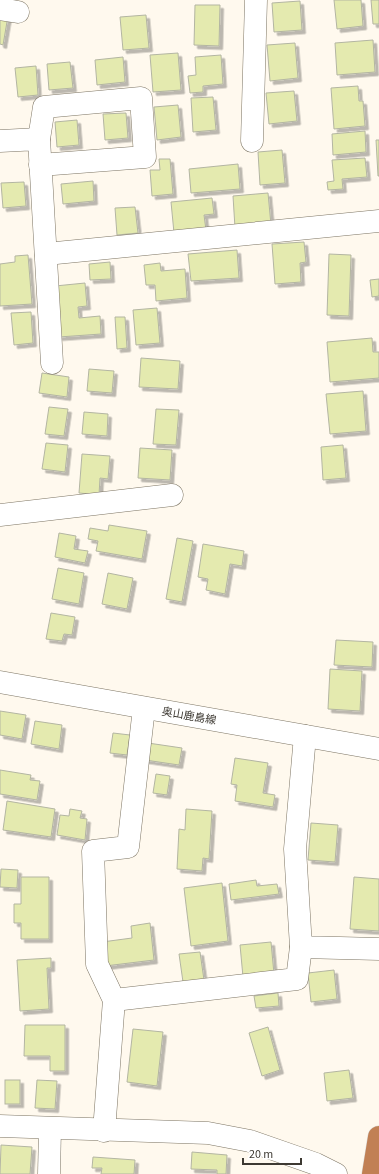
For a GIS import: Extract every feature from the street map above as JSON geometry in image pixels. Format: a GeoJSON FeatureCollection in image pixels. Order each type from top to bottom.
{"type":"FeatureCollection","features":[{"type":"Feature","properties":{"kind":"highway"},"geometry":{"type":"LineString","coordinates":[[373,1174],[379,1137]]}},
{"type":"Feature","properties":{"kind":"street"},"geometry":{"type":"LineString","coordinates":[[252,141],[256,0]]}},
{"type":"Feature","properties":{"kind":"street"},"geometry":{"type":"LineString","coordinates":[[40,165],[145,157],[141,98],[44,107],[39,139],[40,165],[52,363]]}},
{"type":"Feature","properties":{"kind":"street"},"geometry":{"type":"LineString","coordinates":[[0,141],[39,139]]}},
{"type":"Feature","properties":{"kind":"street"},"geometry":{"type":"LineString","coordinates":[[46,254],[379,222]]}},
{"type":"Feature","properties":{"kind":"street"},"geometry":{"type":"LineString","coordinates":[[0,515],[172,494]]}},
{"type":"Feature","properties":{"kind":"street","name":"奥山鹿島線"},"geometry":{"type":"LineString","coordinates":[[0,682],[379,749]]}},
{"type":"Feature","properties":{"kind":"street"},"geometry":{"type":"LineString","coordinates":[[104,1131],[114,1000],[97,964],[93,851],[128,847],[144,708]]}},
{"type":"Feature","properties":{"kind":"street"},"geometry":{"type":"LineString","coordinates":[[114,1000],[298,979],[301,947],[295,849],[305,736]]}},
{"type":"Feature","properties":{"kind":"street"},"geometry":{"type":"LineString","coordinates":[[301,947],[379,949]]}},
{"type":"Feature","properties":{"kind":"street"},"geometry":{"type":"LineString","coordinates":[[0,1126],[104,1131],[208,1133],[250,1141],[316,1164],[336,1174]]}},
{"type":"Feature","properties":{"kind":"street"},"geometry":{"type":"LineString","coordinates":[[49,1174],[50,1129]]}},
{"type":"Feature","properties":{"kind":"building"},"geometry":{"type":"Polygon","coordinates":[[[334,0],[361,0],[363,26],[337,29],[334,0]]]}},
{"type":"Feature","properties":{"kind":"building"},"geometry":{"type":"Polygon","coordinates":[[[371,0],[379,0],[379,24],[373,24],[371,0]]]}},
{"type":"Feature","properties":{"kind":"building"},"geometry":{"type":"Polygon","coordinates":[[[300,1],[302,30],[274,32],[272,3],[300,1]]]}},
{"type":"Feature","properties":{"kind":"building"},"geometry":{"type":"Polygon","coordinates":[[[195,5],[220,5],[219,46],[194,45],[195,5]]]}},
{"type":"Feature","properties":{"kind":"building"},"geometry":{"type":"Polygon","coordinates":[[[0,14],[8,16],[3,45],[0,44],[0,14]]]}},
{"type":"Feature","properties":{"kind":"building"},"geometry":{"type":"Polygon","coordinates":[[[146,15],[149,48],[123,50],[120,17],[146,15]]]}},
{"type":"Feature","properties":{"kind":"building"},"geometry":{"type":"Polygon","coordinates":[[[373,40],[375,72],[337,75],[335,43],[373,40]]]}},
{"type":"Feature","properties":{"kind":"building"},"geometry":{"type":"Polygon","coordinates":[[[295,43],[298,78],[270,81],[267,45],[295,43]]]}},
{"type":"Feature","properties":{"kind":"building"},"geometry":{"type":"Polygon","coordinates":[[[178,53],[181,90],[153,92],[150,55],[178,53]]]}},
{"type":"Feature","properties":{"kind":"building"},"geometry":{"type":"Polygon","coordinates":[[[221,55],[223,84],[203,86],[203,92],[190,93],[188,76],[196,75],[195,57],[221,55]]]}},
{"type":"Feature","properties":{"kind":"building"},"geometry":{"type":"Polygon","coordinates":[[[123,57],[125,82],[97,85],[95,60],[123,57]]]}},
{"type":"Feature","properties":{"kind":"building"},"geometry":{"type":"Polygon","coordinates":[[[70,62],[73,88],[49,90],[47,64],[70,62]]]}},
{"type":"Feature","properties":{"kind":"building"},"geometry":{"type":"Polygon","coordinates":[[[36,66],[38,95],[18,97],[15,68],[36,66]]]}},
{"type":"Feature","properties":{"kind":"building"},"geometry":{"type":"Polygon","coordinates":[[[358,86],[359,101],[363,101],[365,126],[334,129],[331,88],[358,86]]]}},
{"type":"Feature","properties":{"kind":"building"},"geometry":{"type":"Polygon","coordinates":[[[294,91],[297,121],[269,124],[266,93],[294,91]]]}},
{"type":"Feature","properties":{"kind":"building"},"geometry":{"type":"Polygon","coordinates":[[[213,97],[216,130],[193,132],[191,98],[213,97]]]}},
{"type":"Feature","properties":{"kind":"building"},"geometry":{"type":"Polygon","coordinates":[[[178,105],[181,137],[157,140],[154,107],[178,105]]]}},
{"type":"Feature","properties":{"kind":"building"},"geometry":{"type":"Polygon","coordinates":[[[126,113],[128,138],[105,140],[103,114],[126,113]]]}},
{"type":"Feature","properties":{"kind":"building"},"geometry":{"type":"Polygon","coordinates":[[[77,120],[79,145],[57,147],[55,122],[77,120]]]}},
{"type":"Feature","properties":{"kind":"building"},"geometry":{"type":"Polygon","coordinates":[[[365,131],[366,152],[333,155],[332,134],[365,131]]]}},
{"type":"Feature","properties":{"kind":"building"},"geometry":{"type":"Polygon","coordinates":[[[376,140],[379,140],[379,176],[378,176],[376,140]]]}},
{"type":"Feature","properties":{"kind":"building"},"geometry":{"type":"Polygon","coordinates":[[[282,150],[285,183],[260,185],[258,152],[282,150]]]}},
{"type":"Feature","properties":{"kind":"building"},"geometry":{"type":"Polygon","coordinates":[[[365,158],[367,177],[342,179],[343,189],[328,190],[327,182],[334,181],[332,160],[365,158]]]}},
{"type":"Feature","properties":{"kind":"building"},"geometry":{"type":"Polygon","coordinates":[[[159,159],[170,159],[173,194],[152,196],[150,170],[160,170],[159,159]]]}},
{"type":"Feature","properties":{"kind":"building"},"geometry":{"type":"Polygon","coordinates":[[[238,164],[240,189],[191,193],[189,169],[238,164]]]}},
{"type":"Feature","properties":{"kind":"building"},"geometry":{"type":"Polygon","coordinates":[[[93,181],[94,201],[63,204],[61,184],[93,181]]]}},
{"type":"Feature","properties":{"kind":"building"},"geometry":{"type":"Polygon","coordinates":[[[24,182],[26,206],[3,208],[1,183],[24,182]]]}},
{"type":"Feature","properties":{"kind":"building"},"geometry":{"type":"Polygon","coordinates":[[[268,193],[271,225],[235,228],[233,196],[268,193]]]}},
{"type":"Feature","properties":{"kind":"building"},"geometry":{"type":"Polygon","coordinates":[[[212,198],[214,214],[204,215],[206,230],[174,233],[171,202],[212,198]]]}},
{"type":"Feature","properties":{"kind":"building"},"geometry":{"type":"Polygon","coordinates":[[[135,207],[138,233],[117,235],[115,208],[135,207]]]}},
{"type":"Feature","properties":{"kind":"building"},"geometry":{"type":"Polygon","coordinates":[[[304,242],[306,262],[300,263],[301,282],[275,284],[272,244],[304,242]]]}},
{"type":"Feature","properties":{"kind":"building"},"geometry":{"type":"Polygon","coordinates":[[[237,250],[239,278],[191,281],[188,254],[237,250]]]}},
{"type":"Feature","properties":{"kind":"building"},"geometry":{"type":"Polygon","coordinates":[[[329,254],[351,255],[349,316],[327,315],[329,254]]]}},
{"type":"Feature","properties":{"kind":"building"},"geometry":{"type":"Polygon","coordinates":[[[28,255],[32,304],[0,306],[0,264],[15,262],[15,256],[28,255]]]}},
{"type":"Feature","properties":{"kind":"building"},"geometry":{"type":"Polygon","coordinates":[[[110,262],[111,279],[90,280],[89,264],[110,262]]]}},
{"type":"Feature","properties":{"kind":"building"},"geometry":{"type":"Polygon","coordinates":[[[160,263],[161,271],[185,269],[187,298],[156,301],[155,285],[146,285],[144,265],[160,263]]]}},
{"type":"Feature","properties":{"kind":"building"},"geometry":{"type":"Polygon","coordinates":[[[379,279],[379,296],[372,297],[370,280],[379,279]]]}},
{"type":"Feature","properties":{"kind":"building"},"geometry":{"type":"Polygon","coordinates":[[[85,283],[87,306],[78,307],[79,318],[100,316],[101,334],[59,337],[55,286],[85,283]]]}},
{"type":"Feature","properties":{"kind":"building"},"geometry":{"type":"Polygon","coordinates":[[[157,308],[160,343],[136,345],[133,310],[157,308]]]}},
{"type":"Feature","properties":{"kind":"building"},"geometry":{"type":"Polygon","coordinates":[[[31,312],[33,343],[14,345],[11,313],[31,312]]]}},
{"type":"Feature","properties":{"kind":"building"},"geometry":{"type":"Polygon","coordinates":[[[115,317],[125,317],[127,348],[117,349],[115,317]]]}},
{"type":"Feature","properties":{"kind":"building"},"geometry":{"type":"Polygon","coordinates":[[[372,338],[373,352],[379,352],[379,378],[330,382],[327,342],[372,338]]]}},
{"type":"Feature","properties":{"kind":"building"},"geometry":{"type":"Polygon","coordinates":[[[141,358],[180,361],[178,389],[139,387],[141,358]]]}},
{"type":"Feature","properties":{"kind":"building"},"geometry":{"type":"Polygon","coordinates":[[[89,369],[114,371],[112,393],[87,391],[89,369]]]}},
{"type":"Feature","properties":{"kind":"building"},"geometry":{"type":"Polygon","coordinates":[[[42,373],[69,377],[67,397],[39,393],[42,373]]]}},
{"type":"Feature","properties":{"kind":"building"},"geometry":{"type":"Polygon","coordinates":[[[363,391],[366,431],[330,434],[326,394],[363,391]]]}},
{"type":"Feature","properties":{"kind":"building"},"geometry":{"type":"Polygon","coordinates":[[[49,407],[68,409],[64,436],[45,434],[49,407]]]}},
{"type":"Feature","properties":{"kind":"building"},"geometry":{"type":"Polygon","coordinates":[[[156,409],[179,410],[176,445],[153,444],[156,409]]]}},
{"type":"Feature","properties":{"kind":"building"},"geometry":{"type":"Polygon","coordinates":[[[84,412],[108,414],[107,436],[82,434],[84,412]]]}},
{"type":"Feature","properties":{"kind":"building"},"geometry":{"type":"Polygon","coordinates":[[[46,443],[68,445],[65,472],[42,469],[46,443]]]}},
{"type":"Feature","properties":{"kind":"building"},"geometry":{"type":"Polygon","coordinates":[[[343,445],[346,478],[323,480],[321,447],[343,445]]]}},
{"type":"Feature","properties":{"kind":"building"},"geometry":{"type":"Polygon","coordinates":[[[140,448],[172,450],[170,480],[138,478],[140,448]]]}},
{"type":"Feature","properties":{"kind":"building"},"geometry":{"type":"Polygon","coordinates":[[[82,454],[110,456],[108,479],[100,478],[99,495],[79,493],[82,454]]]}},
{"type":"Feature","properties":{"kind":"building"},"geometry":{"type":"Polygon","coordinates":[[[109,525],[147,531],[142,559],[96,551],[98,541],[88,539],[90,528],[108,531],[109,525]]]}},
{"type":"Feature","properties":{"kind":"building"},"geometry":{"type":"Polygon","coordinates":[[[59,533],[76,536],[74,549],[88,551],[85,563],[55,557],[59,533]]]}},
{"type":"Feature","properties":{"kind":"building"},"geometry":{"type":"Polygon","coordinates":[[[177,538],[193,541],[182,602],[166,599],[177,538]]]}},
{"type":"Feature","properties":{"kind":"building"},"geometry":{"type":"Polygon","coordinates":[[[203,544],[244,551],[242,566],[230,564],[225,594],[206,590],[208,579],[198,577],[203,544]]]}},
{"type":"Feature","properties":{"kind":"building"},"geometry":{"type":"Polygon","coordinates":[[[58,568],[84,573],[79,604],[52,599],[58,568]]]}},
{"type":"Feature","properties":{"kind":"building"},"geometry":{"type":"Polygon","coordinates":[[[108,573],[133,578],[127,609],[102,604],[108,573]]]}},
{"type":"Feature","properties":{"kind":"building"},"geometry":{"type":"Polygon","coordinates":[[[51,613],[75,617],[72,635],[64,634],[62,641],[46,639],[51,613]]]}},
{"type":"Feature","properties":{"kind":"building"},"geometry":{"type":"Polygon","coordinates":[[[336,640],[373,642],[372,667],[334,665],[336,640]]]}},
{"type":"Feature","properties":{"kind":"building"},"geometry":{"type":"Polygon","coordinates":[[[330,669],[362,671],[360,711],[328,709],[330,669]]]}},
{"type":"Feature","properties":{"kind":"building"},"geometry":{"type":"Polygon","coordinates":[[[0,711],[26,715],[22,739],[0,735],[0,711]]]}},
{"type":"Feature","properties":{"kind":"building"},"geometry":{"type":"Polygon","coordinates":[[[35,721],[62,725],[59,749],[31,744],[35,721]]]}},
{"type":"Feature","properties":{"kind":"building"},"geometry":{"type":"Polygon","coordinates":[[[113,733],[130,735],[127,755],[110,753],[113,733]]]}},
{"type":"Feature","properties":{"kind":"building"},"geometry":{"type":"Polygon","coordinates":[[[148,743],[182,748],[179,765],[145,760],[148,743]]]}},
{"type":"Feature","properties":{"kind":"building"},"geometry":{"type":"Polygon","coordinates":[[[235,758],[268,763],[263,793],[275,795],[273,807],[235,801],[237,785],[231,784],[235,758]]]}},
{"type":"Feature","properties":{"kind":"building"},"geometry":{"type":"Polygon","coordinates":[[[0,770],[31,775],[30,780],[40,781],[37,800],[0,794],[0,770]]]}},
{"type":"Feature","properties":{"kind":"building"},"geometry":{"type":"Polygon","coordinates":[[[156,774],[170,776],[167,795],[153,793],[156,774]]]}},
{"type":"Feature","properties":{"kind":"building"},"geometry":{"type":"Polygon","coordinates":[[[7,801],[55,809],[51,837],[3,830],[7,801]]]}},
{"type":"Feature","properties":{"kind":"building"},"geometry":{"type":"Polygon","coordinates":[[[70,809],[82,811],[80,818],[87,819],[85,840],[57,835],[60,815],[69,816],[70,809]]]}},
{"type":"Feature","properties":{"kind":"building"},"geometry":{"type":"Polygon","coordinates":[[[186,809],[212,811],[209,859],[203,858],[202,871],[177,869],[179,829],[185,830],[186,809]]]}},
{"type":"Feature","properties":{"kind":"building"},"geometry":{"type":"Polygon","coordinates":[[[311,823],[338,825],[335,862],[308,860],[311,823]]]}},
{"type":"Feature","properties":{"kind":"building"},"geometry":{"type":"Polygon","coordinates":[[[1,869],[18,870],[17,888],[0,887],[1,869]]]}},
{"type":"Feature","properties":{"kind":"building"},"geometry":{"type":"Polygon","coordinates":[[[21,877],[49,877],[49,939],[21,939],[21,923],[14,923],[14,904],[21,904],[21,877]]]}},
{"type":"Feature","properties":{"kind":"building"},"geometry":{"type":"Polygon","coordinates":[[[354,877],[379,879],[379,931],[350,929],[354,877]]]}},
{"type":"Feature","properties":{"kind":"building"},"geometry":{"type":"Polygon","coordinates":[[[256,880],[257,886],[277,884],[279,894],[231,900],[229,884],[256,880]]]}},
{"type":"Feature","properties":{"kind":"building"},"geometry":{"type":"Polygon","coordinates":[[[222,883],[228,941],[191,946],[184,888],[222,883]]]}},
{"type":"Feature","properties":{"kind":"building"},"geometry":{"type":"Polygon","coordinates":[[[150,923],[154,960],[105,966],[102,942],[132,938],[131,926],[150,923]]]}},
{"type":"Feature","properties":{"kind":"building"},"geometry":{"type":"Polygon","coordinates":[[[271,942],[274,974],[243,977],[240,945],[271,942]]]}},
{"type":"Feature","properties":{"kind":"building"},"geometry":{"type":"Polygon","coordinates":[[[200,952],[204,980],[183,982],[179,954],[200,952]]]}},
{"type":"Feature","properties":{"kind":"building"},"geometry":{"type":"Polygon","coordinates":[[[51,958],[51,968],[47,968],[49,1009],[20,1011],[17,960],[51,958]]]}},
{"type":"Feature","properties":{"kind":"building"},"geometry":{"type":"Polygon","coordinates":[[[334,970],[337,999],[311,1002],[308,973],[334,970]]]}},
{"type":"Feature","properties":{"kind":"building"},"geometry":{"type":"Polygon","coordinates":[[[278,993],[279,1006],[256,1008],[254,996],[278,993]]]}},
{"type":"Feature","properties":{"kind":"building"},"geometry":{"type":"Polygon","coordinates":[[[25,1025],[65,1025],[65,1071],[50,1071],[50,1056],[24,1056],[25,1025]]]}},
{"type":"Feature","properties":{"kind":"building"},"geometry":{"type":"Polygon","coordinates":[[[268,1027],[280,1070],[262,1076],[249,1033],[268,1027]]]}},
{"type":"Feature","properties":{"kind":"building"},"geometry":{"type":"Polygon","coordinates":[[[133,1029],[163,1032],[157,1086],[127,1082],[133,1029]]]}},
{"type":"Feature","properties":{"kind":"building"},"geometry":{"type":"Polygon","coordinates":[[[349,1070],[353,1098],[327,1101],[324,1073],[349,1070]]]}},
{"type":"Feature","properties":{"kind":"building"},"geometry":{"type":"Polygon","coordinates":[[[5,1080],[20,1080],[20,1104],[5,1104],[5,1080]]]}},
{"type":"Feature","properties":{"kind":"building"},"geometry":{"type":"Polygon","coordinates":[[[37,1080],[57,1081],[55,1109],[35,1108],[37,1080]]]}},
{"type":"Feature","properties":{"kind":"building"},"geometry":{"type":"Polygon","coordinates":[[[1,1145],[32,1147],[30,1174],[0,1174],[1,1145]]]}},
{"type":"Feature","properties":{"kind":"building"},"geometry":{"type":"Polygon","coordinates":[[[192,1152],[227,1155],[226,1174],[217,1174],[217,1170],[191,1169],[192,1152]]]}},
{"type":"Feature","properties":{"kind":"building"},"geometry":{"type":"Polygon","coordinates":[[[93,1157],[135,1160],[134,1174],[101,1174],[102,1168],[92,1168],[93,1157]]]}}]}
